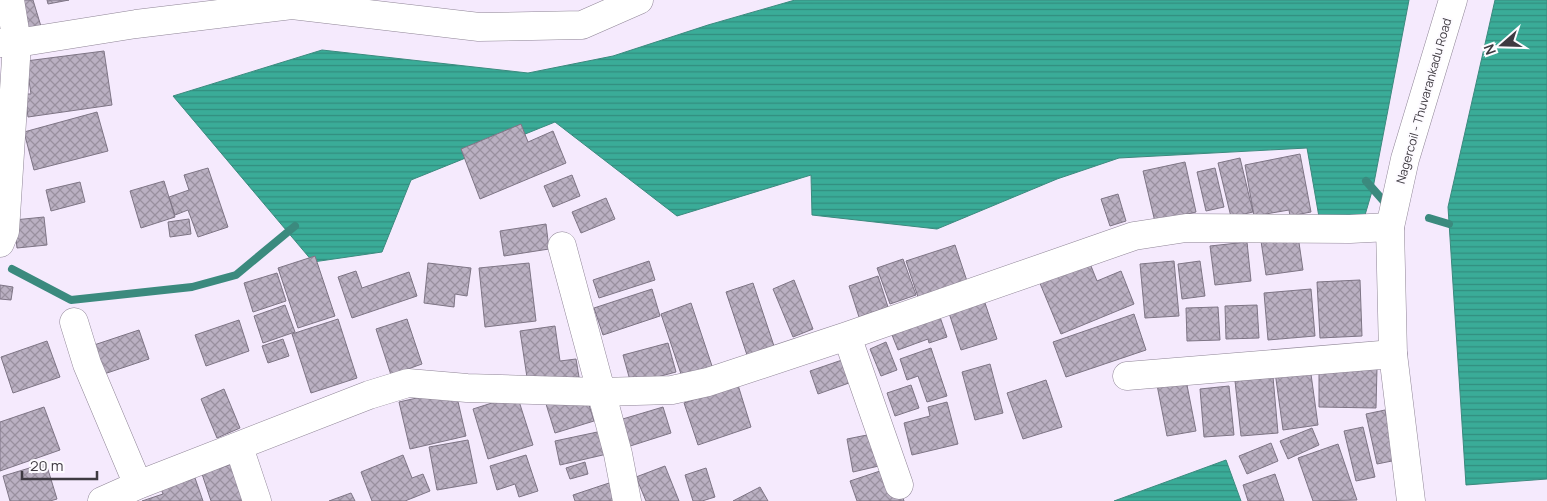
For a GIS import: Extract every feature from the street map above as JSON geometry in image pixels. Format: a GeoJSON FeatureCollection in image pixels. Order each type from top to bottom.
{"type":"FeatureCollection","features":[{"type":"Feature","properties":{"kind":"street"},"geometry":{"type":"LineString","coordinates":[[0,243],[5,231],[10,0]]}},
{"type":"Feature","properties":{"kind":"street"},"geometry":{"type":"LineString","coordinates":[[8,43],[136,24],[292,5],[479,26],[582,25],[639,0]]}},
{"type":"Feature","properties":{"kind":"street","name":"Nagercoil - Thuvarankadu Road"},"geometry":{"type":"LineString","coordinates":[[1411,501],[1393,354],[1390,227],[1405,158],[1453,0]]}},
{"type":"Feature","properties":{"kind":"street"},"geometry":{"type":"LineString","coordinates":[[102,501],[138,485],[369,395],[408,383],[467,388],[600,392],[672,390],[708,382],[847,336],[1134,236],[1186,228],[1350,229],[1390,227]]}},
{"type":"Feature","properties":{"kind":"street"},"geometry":{"type":"LineString","coordinates":[[562,246],[618,454],[627,501]]}},
{"type":"Feature","properties":{"kind":"street"},"geometry":{"type":"LineString","coordinates":[[74,322],[87,364],[138,485]]}},
{"type":"Feature","properties":{"kind":"street"},"geometry":{"type":"LineString","coordinates":[[847,336],[898,485]]}},
{"type":"Feature","properties":{"kind":"street"},"geometry":{"type":"LineString","coordinates":[[1127,376],[1393,354]]}},
{"type":"Feature","properties":{"kind":"street"},"geometry":{"type":"LineString","coordinates":[[239,447],[257,501]]}},
{"type":"Feature","properties":{"kind":"shaded area"},"geometry":{"type":"Polygon","coordinates":[[[795,0],[1409,0],[1373,188],[1365,215],[1319,217],[1307,148],[1119,158],[1057,179],[937,229],[812,215],[811,175],[677,216],[555,122],[411,180],[382,252],[313,262],[173,96],[322,50],[528,73],[613,56],[708,25],[795,0]]]}},
{"type":"Feature","properties":{"kind":"shaded area"},"geometry":{"type":"Polygon","coordinates":[[[1495,0],[1547,0],[1547,479],[1466,485],[1448,207],[1495,0]]]}},
{"type":"Feature","properties":{"kind":"shaded area"},"geometry":{"type":"Polygon","coordinates":[[[1226,460],[1241,501],[1114,501],[1226,460]]]}},
{"type":"Feature","properties":{"kind":"building"},"geometry":{"type":"Polygon","coordinates":[[[14,0],[33,0],[43,33],[22,40],[14,0]]]}},
{"type":"Feature","properties":{"kind":"building"},"geometry":{"type":"Polygon","coordinates":[[[47,0],[69,0],[48,4],[47,0]]]}},
{"type":"Feature","properties":{"kind":"building"},"geometry":{"type":"Polygon","coordinates":[[[104,51],[112,105],[28,117],[25,94],[31,94],[26,61],[104,51]]]}},
{"type":"Feature","properties":{"kind":"building"},"geometry":{"type":"Polygon","coordinates":[[[97,112],[108,151],[34,170],[24,132],[97,112]]]}},
{"type":"Feature","properties":{"kind":"building"},"geometry":{"type":"Polygon","coordinates":[[[521,124],[528,142],[553,131],[566,163],[480,199],[461,149],[521,124]]]}},
{"type":"Feature","properties":{"kind":"building"},"geometry":{"type":"Polygon","coordinates":[[[1300,154],[1311,212],[1290,216],[1289,210],[1254,216],[1245,165],[1300,154]]]}},
{"type":"Feature","properties":{"kind":"building"},"geometry":{"type":"Polygon","coordinates":[[[1240,158],[1253,212],[1231,217],[1218,163],[1240,158]]]}},
{"type":"Feature","properties":{"kind":"building"},"geometry":{"type":"Polygon","coordinates":[[[1185,162],[1196,212],[1155,222],[1143,171],[1185,162]]]}},
{"type":"Feature","properties":{"kind":"building"},"geometry":{"type":"Polygon","coordinates":[[[208,168],[228,227],[198,237],[188,210],[175,215],[169,197],[189,190],[184,175],[208,168]]]}},
{"type":"Feature","properties":{"kind":"building"},"geometry":{"type":"Polygon","coordinates":[[[1215,168],[1224,207],[1206,211],[1197,172],[1215,168]]]}},
{"type":"Feature","properties":{"kind":"building"},"geometry":{"type":"Polygon","coordinates":[[[572,175],[580,196],[553,207],[544,186],[572,175]]]}},
{"type":"Feature","properties":{"kind":"building"},"geometry":{"type":"Polygon","coordinates":[[[164,181],[175,217],[141,228],[130,191],[164,181]]]}},
{"type":"Feature","properties":{"kind":"building"},"geometry":{"type":"Polygon","coordinates":[[[80,182],[85,202],[51,211],[46,190],[80,182]]]}},
{"type":"Feature","properties":{"kind":"building"},"geometry":{"type":"Polygon","coordinates":[[[1118,194],[1126,221],[1110,226],[1101,199],[1118,194]]]}},
{"type":"Feature","properties":{"kind":"building"},"geometry":{"type":"Polygon","coordinates":[[[606,198],[615,219],[581,233],[572,212],[606,198]]]}},
{"type":"Feature","properties":{"kind":"building"},"geometry":{"type":"Polygon","coordinates":[[[44,217],[47,245],[17,248],[14,220],[44,217]]]}},
{"type":"Feature","properties":{"kind":"building"},"geometry":{"type":"Polygon","coordinates":[[[189,219],[191,234],[170,237],[168,222],[189,219]]]}},
{"type":"Feature","properties":{"kind":"building"},"geometry":{"type":"Polygon","coordinates":[[[546,224],[549,249],[504,256],[500,231],[546,224]]]}},
{"type":"Feature","properties":{"kind":"building"},"geometry":{"type":"Polygon","coordinates":[[[1298,236],[1303,270],[1266,275],[1261,241],[1298,236]]]}},
{"type":"Feature","properties":{"kind":"building"},"geometry":{"type":"Polygon","coordinates":[[[1247,242],[1251,281],[1215,285],[1210,246],[1247,242]]]}},
{"type":"Feature","properties":{"kind":"building"},"geometry":{"type":"Polygon","coordinates":[[[955,245],[967,281],[918,297],[906,261],[955,245]]]}},
{"type":"Feature","properties":{"kind":"building"},"geometry":{"type":"Polygon","coordinates":[[[315,256],[335,316],[298,328],[278,268],[315,256]]]}},
{"type":"Feature","properties":{"kind":"building"},"geometry":{"type":"Polygon","coordinates":[[[903,259],[916,295],[890,304],[877,268],[903,259]]]}},
{"type":"Feature","properties":{"kind":"building"},"geometry":{"type":"Polygon","coordinates":[[[649,261],[655,280],[599,298],[593,280],[649,261]]]}},
{"type":"Feature","properties":{"kind":"building"},"geometry":{"type":"Polygon","coordinates":[[[1089,261],[1097,281],[1121,271],[1134,304],[1061,334],[1039,281],[1089,261]]]}},
{"type":"Feature","properties":{"kind":"building"},"geometry":{"type":"Polygon","coordinates":[[[1174,261],[1179,316],[1145,318],[1140,264],[1174,261]]]}},
{"type":"Feature","properties":{"kind":"building"},"geometry":{"type":"Polygon","coordinates":[[[1200,261],[1205,296],[1182,299],[1178,264],[1200,261]]]}},
{"type":"Feature","properties":{"kind":"building"},"geometry":{"type":"Polygon","coordinates":[[[428,263],[471,268],[467,296],[455,294],[454,307],[424,303],[428,263]]]}},
{"type":"Feature","properties":{"kind":"building"},"geometry":{"type":"Polygon","coordinates":[[[529,263],[536,321],[485,327],[479,268],[529,263]]]}},
{"type":"Feature","properties":{"kind":"building"},"geometry":{"type":"Polygon","coordinates":[[[356,271],[362,288],[409,272],[417,296],[352,318],[338,277],[356,271]]]}},
{"type":"Feature","properties":{"kind":"building"},"geometry":{"type":"Polygon","coordinates":[[[277,273],[286,301],[253,312],[244,283],[277,273]]]}},
{"type":"Feature","properties":{"kind":"building"},"geometry":{"type":"Polygon","coordinates":[[[878,276],[888,307],[859,317],[849,286],[878,276]]]}},
{"type":"Feature","properties":{"kind":"building"},"geometry":{"type":"Polygon","coordinates":[[[794,280],[813,329],[793,337],[773,289],[794,280]]]}},
{"type":"Feature","properties":{"kind":"building"},"geometry":{"type":"Polygon","coordinates":[[[1360,280],[1362,336],[1320,338],[1317,282],[1360,280]]]}},
{"type":"Feature","properties":{"kind":"building"},"geometry":{"type":"Polygon","coordinates":[[[753,283],[775,349],[748,358],[726,292],[753,283]]]}},
{"type":"Feature","properties":{"kind":"building"},"geometry":{"type":"Polygon","coordinates":[[[0,285],[13,287],[11,300],[0,299],[0,285]]]}},
{"type":"Feature","properties":{"kind":"building"},"geometry":{"type":"Polygon","coordinates":[[[652,289],[660,316],[603,335],[594,308],[652,289]]]}},
{"type":"Feature","properties":{"kind":"building"},"geometry":{"type":"Polygon","coordinates":[[[1311,289],[1315,336],[1268,340],[1264,293],[1311,289]]]}},
{"type":"Feature","properties":{"kind":"building"},"geometry":{"type":"Polygon","coordinates":[[[984,300],[997,339],[961,350],[949,313],[984,300]]]}},
{"type":"Feature","properties":{"kind":"building"},"geometry":{"type":"Polygon","coordinates":[[[691,303],[712,366],[682,377],[661,314],[691,303]]]}},
{"type":"Feature","properties":{"kind":"building"},"geometry":{"type":"Polygon","coordinates":[[[285,305],[295,332],[263,343],[254,316],[285,305]]]}},
{"type":"Feature","properties":{"kind":"building"},"geometry":{"type":"Polygon","coordinates":[[[1257,305],[1259,338],[1226,339],[1225,306],[1257,305]]]}},
{"type":"Feature","properties":{"kind":"building"},"geometry":{"type":"Polygon","coordinates":[[[1218,307],[1220,340],[1187,341],[1186,308],[1218,307]]]}},
{"type":"Feature","properties":{"kind":"building"},"geometry":{"type":"Polygon","coordinates":[[[1134,314],[1146,350],[1066,377],[1053,342],[1134,314]]]}},
{"type":"Feature","properties":{"kind":"building"},"geometry":{"type":"Polygon","coordinates":[[[940,317],[947,337],[929,343],[928,339],[898,350],[892,335],[940,317]]]}},
{"type":"Feature","properties":{"kind":"building"},"geometry":{"type":"Polygon","coordinates":[[[338,319],[357,378],[311,393],[292,334],[338,319]]]}},
{"type":"Feature","properties":{"kind":"building"},"geometry":{"type":"Polygon","coordinates":[[[407,319],[422,364],[391,375],[376,329],[407,319]]]}},
{"type":"Feature","properties":{"kind":"building"},"geometry":{"type":"Polygon","coordinates":[[[239,320],[249,351],[206,366],[195,335],[239,320]]]}},
{"type":"Feature","properties":{"kind":"building"},"geometry":{"type":"Polygon","coordinates":[[[555,326],[560,361],[576,359],[579,377],[528,384],[520,331],[555,326]]]}},
{"type":"Feature","properties":{"kind":"building"},"geometry":{"type":"Polygon","coordinates":[[[139,330],[149,359],[101,375],[91,346],[139,330]]]}},
{"type":"Feature","properties":{"kind":"building"},"geometry":{"type":"Polygon","coordinates":[[[283,339],[289,356],[268,363],[262,346],[283,339]]]}},
{"type":"Feature","properties":{"kind":"building"},"geometry":{"type":"Polygon","coordinates":[[[47,341],[60,377],[13,393],[1,357],[47,341]]]}},
{"type":"Feature","properties":{"kind":"building"},"geometry":{"type":"Polygon","coordinates":[[[886,342],[897,370],[881,376],[870,349],[886,342]]]}},
{"type":"Feature","properties":{"kind":"building"},"geometry":{"type":"Polygon","coordinates":[[[668,343],[676,372],[631,384],[623,355],[668,343]]]}},
{"type":"Feature","properties":{"kind":"building"},"geometry":{"type":"Polygon","coordinates":[[[931,348],[947,396],[927,402],[918,376],[907,380],[900,359],[931,348]]]}},
{"type":"Feature","properties":{"kind":"building"},"geometry":{"type":"Polygon","coordinates":[[[842,360],[849,383],[818,394],[810,371],[842,360]]]}},
{"type":"Feature","properties":{"kind":"building"},"geometry":{"type":"Polygon","coordinates":[[[990,364],[1003,413],[975,420],[962,372],[990,364]]]}},
{"type":"Feature","properties":{"kind":"building"},"geometry":{"type":"Polygon","coordinates":[[[1310,367],[1318,425],[1283,430],[1275,372],[1310,367]]]}},
{"type":"Feature","properties":{"kind":"building"},"geometry":{"type":"Polygon","coordinates":[[[1319,368],[1377,368],[1376,408],[1319,407],[1319,368]]]}},
{"type":"Feature","properties":{"kind":"building"},"geometry":{"type":"Polygon","coordinates":[[[1273,377],[1278,433],[1241,436],[1235,381],[1273,377]]]}},
{"type":"Feature","properties":{"kind":"building"},"geometry":{"type":"Polygon","coordinates":[[[1046,380],[1062,427],[1023,439],[1007,393],[1046,380]]]}},
{"type":"Feature","properties":{"kind":"building"},"geometry":{"type":"Polygon","coordinates":[[[1186,380],[1196,431],[1167,436],[1157,385],[1186,380]]]}},
{"type":"Feature","properties":{"kind":"building"},"geometry":{"type":"Polygon","coordinates":[[[738,385],[751,427],[698,445],[684,403],[738,385]]]}},
{"type":"Feature","properties":{"kind":"building"},"geometry":{"type":"Polygon","coordinates":[[[911,385],[919,408],[895,416],[887,393],[911,385]]]}},
{"type":"Feature","properties":{"kind":"building"},"geometry":{"type":"Polygon","coordinates":[[[1229,386],[1234,435],[1204,437],[1200,389],[1229,386]]]}},
{"type":"Feature","properties":{"kind":"building"},"geometry":{"type":"Polygon","coordinates":[[[224,389],[240,428],[217,438],[201,399],[224,389]]]}},
{"type":"Feature","properties":{"kind":"building"},"geometry":{"type":"Polygon","coordinates":[[[585,392],[594,421],[555,433],[546,404],[585,392]]]}},
{"type":"Feature","properties":{"kind":"building"},"geometry":{"type":"Polygon","coordinates":[[[456,393],[466,436],[410,449],[399,402],[430,395],[456,393]]]}},
{"type":"Feature","properties":{"kind":"building"},"geometry":{"type":"Polygon","coordinates":[[[517,395],[533,445],[488,459],[473,409],[517,395]]]}},
{"type":"Feature","properties":{"kind":"building"},"geometry":{"type":"Polygon","coordinates":[[[947,402],[958,444],[912,455],[904,423],[930,416],[928,407],[947,402]]]}},
{"type":"Feature","properties":{"kind":"building"},"geometry":{"type":"Polygon","coordinates":[[[44,407],[60,450],[0,471],[0,422],[44,407]]]}},
{"type":"Feature","properties":{"kind":"building"},"geometry":{"type":"Polygon","coordinates":[[[663,407],[671,433],[624,448],[616,421],[663,407]]]}},
{"type":"Feature","properties":{"kind":"building"},"geometry":{"type":"Polygon","coordinates":[[[1385,410],[1397,460],[1377,464],[1366,414],[1385,410]]]}},
{"type":"Feature","properties":{"kind":"building"},"geometry":{"type":"Polygon","coordinates":[[[1363,427],[1375,477],[1356,481],[1344,431],[1363,427]]]}},
{"type":"Feature","properties":{"kind":"building"},"geometry":{"type":"Polygon","coordinates":[[[1312,428],[1319,445],[1288,459],[1280,441],[1312,428]]]}},
{"type":"Feature","properties":{"kind":"building"},"geometry":{"type":"Polygon","coordinates":[[[602,431],[607,454],[560,465],[555,441],[602,431]]]}},
{"type":"Feature","properties":{"kind":"building"},"geometry":{"type":"Polygon","coordinates":[[[877,433],[883,465],[853,472],[847,439],[877,433]]]}},
{"type":"Feature","properties":{"kind":"building"},"geometry":{"type":"Polygon","coordinates":[[[468,440],[477,483],[437,490],[429,447],[468,440]]]}},
{"type":"Feature","properties":{"kind":"building"},"geometry":{"type":"Polygon","coordinates":[[[1271,443],[1278,461],[1247,474],[1239,456],[1271,443]]]}},
{"type":"Feature","properties":{"kind":"building"},"geometry":{"type":"Polygon","coordinates":[[[1338,444],[1357,500],[1313,501],[1298,458],[1338,444]]]}},
{"type":"Feature","properties":{"kind":"building"},"geometry":{"type":"Polygon","coordinates":[[[403,455],[412,478],[423,474],[430,491],[405,501],[372,501],[361,472],[403,455]]]}},
{"type":"Feature","properties":{"kind":"building"},"geometry":{"type":"Polygon","coordinates":[[[526,455],[538,491],[519,497],[515,484],[497,490],[490,466],[526,455]]]}},
{"type":"Feature","properties":{"kind":"building"},"geometry":{"type":"Polygon","coordinates":[[[585,462],[588,474],[570,479],[566,468],[585,462]]]}},
{"type":"Feature","properties":{"kind":"building"},"geometry":{"type":"Polygon","coordinates":[[[46,463],[57,499],[50,501],[10,501],[3,476],[46,463]]]}},
{"type":"Feature","properties":{"kind":"building"},"geometry":{"type":"Polygon","coordinates":[[[235,463],[248,501],[211,501],[202,474],[235,463]]]}},
{"type":"Feature","properties":{"kind":"building"},"geometry":{"type":"Polygon","coordinates":[[[665,466],[679,501],[646,501],[636,477],[665,466]]]}},
{"type":"Feature","properties":{"kind":"building"},"geometry":{"type":"Polygon","coordinates":[[[892,467],[904,501],[857,501],[850,481],[892,467]]]}},
{"type":"Feature","properties":{"kind":"building"},"geometry":{"type":"Polygon","coordinates":[[[706,468],[715,497],[702,501],[693,501],[685,475],[706,468]]]}},
{"type":"Feature","properties":{"kind":"building"},"geometry":{"type":"Polygon","coordinates":[[[1275,474],[1284,501],[1248,501],[1243,485],[1275,474]]]}},
{"type":"Feature","properties":{"kind":"building"},"geometry":{"type":"Polygon","coordinates":[[[195,478],[203,501],[142,501],[163,494],[161,489],[195,478]]]}},
{"type":"Feature","properties":{"kind":"building"},"geometry":{"type":"Polygon","coordinates":[[[609,483],[615,501],[575,501],[573,495],[609,483]]]}},
{"type":"Feature","properties":{"kind":"building"},"geometry":{"type":"Polygon","coordinates":[[[760,487],[768,501],[733,501],[760,487]]]}},
{"type":"Feature","properties":{"kind":"building"},"geometry":{"type":"Polygon","coordinates":[[[351,493],[355,501],[329,501],[351,493]]]}},
{"type":"Feature","properties":{"kind":"waterway"},"geometry":{"type":"LineString","coordinates":[[1366,181],[1388,206]]}},
{"type":"Feature","properties":{"kind":"waterway"},"geometry":{"type":"LineString","coordinates":[[1429,218],[1449,224]]}},
{"type":"Feature","properties":{"kind":"waterway"},"geometry":{"type":"LineString","coordinates":[[12,269],[71,300],[192,287],[236,275],[295,226]]}}]}
